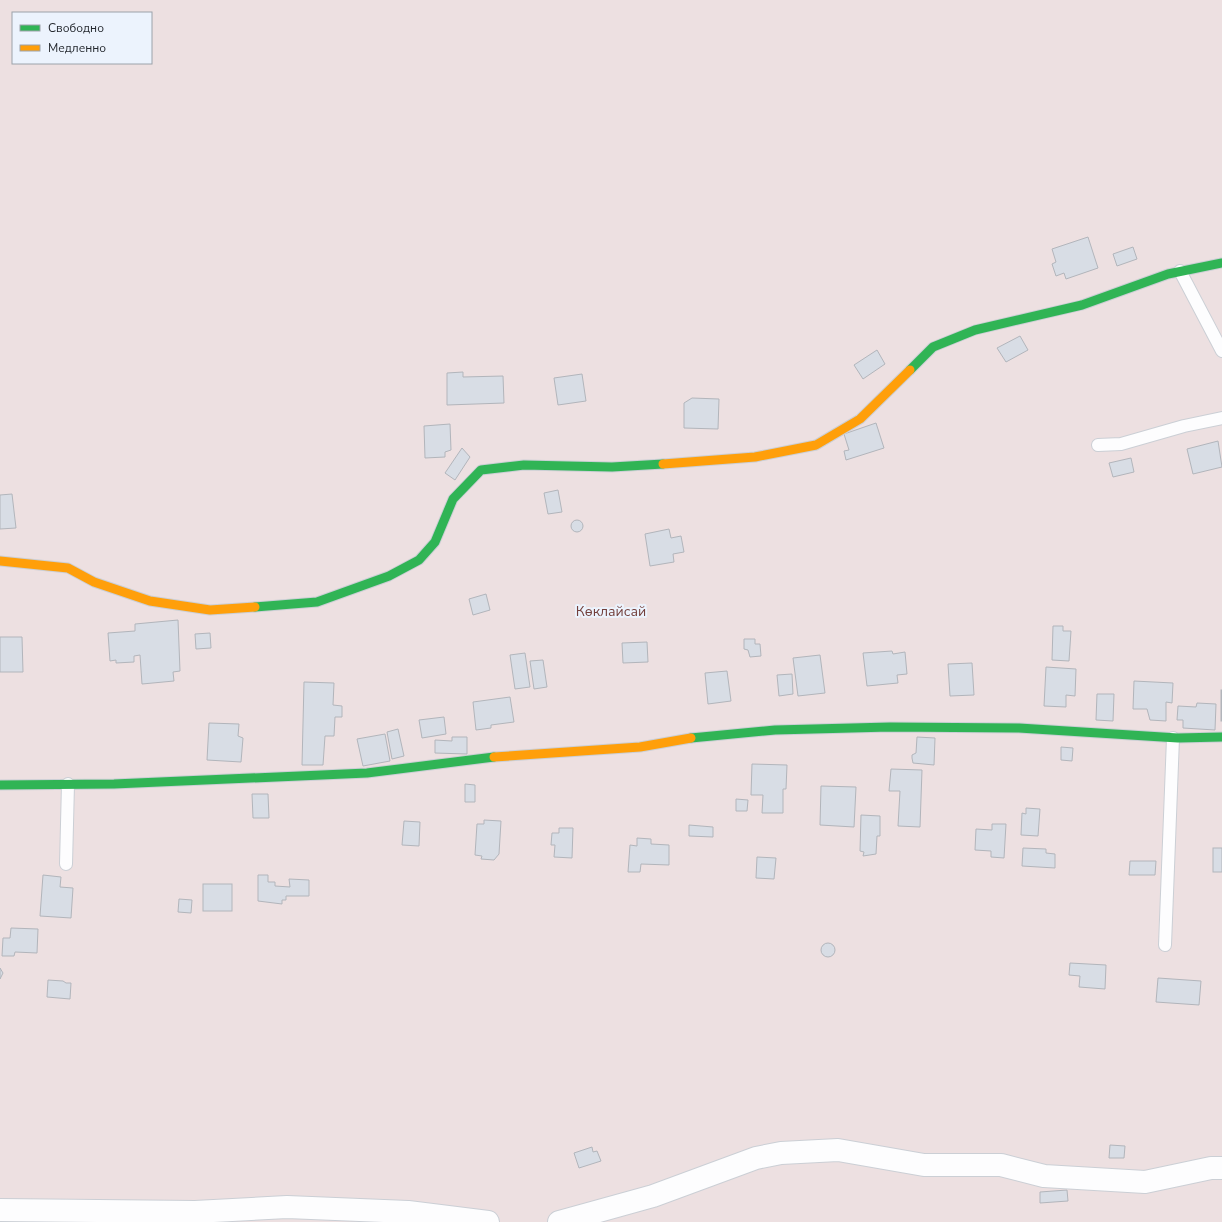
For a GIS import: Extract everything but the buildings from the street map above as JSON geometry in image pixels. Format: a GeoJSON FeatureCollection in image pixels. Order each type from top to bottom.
{"type":"FeatureCollection","features":[{"type":"Feature","properties":{"kind":"street"},"geometry":{"type":"LineString","coordinates":[[0,561],[68,568],[94,582],[150,601],[210,610],[317,602],[389,576],[420,560],[435,542],[453,498],[481,470],[524,465],[612,467],[682,463],[755,456],[816,444],[860,419],[934,347],[976,330],[1082,305],[1128,287],[1180,271],[1222,263]]}},
{"type":"Feature","properties":{"kind":"street"},"geometry":{"type":"LineString","coordinates":[[0,785],[248,780],[367,773],[505,756],[640,747],[694,737],[775,730],[890,727],[1019,728],[1173,738],[1222,737]]}},
{"type":"Feature","properties":{"kind":"street"},"geometry":{"type":"LineString","coordinates":[[559,1222],[653,1196],[756,1158],[781,1153],[838,1150],[924,1165],[1001,1165],[1044,1176],[1145,1182],[1211,1168],[1222,1168]]}},
{"type":"Feature","properties":{"kind":"street"},"geometry":{"type":"LineString","coordinates":[[0,1210],[195,1212],[287,1207],[408,1212],[488,1222]]}},
{"type":"Feature","properties":{"kind":"lane"},"geometry":{"type":"LineString","coordinates":[[1180,271],[1222,351]]}},
{"type":"Feature","properties":{"kind":"lane"},"geometry":{"type":"LineString","coordinates":[[1098,445],[1121,444],[1184,426],[1222,418]]}},
{"type":"Feature","properties":{"kind":"lane"},"geometry":{"type":"LineString","coordinates":[[1165,945],[1173,738]]}},
{"type":"Feature","properties":{"kind":"lane"},"geometry":{"type":"LineString","coordinates":[[66,864],[68,784]]}},
{"type":"Feature","properties":{"kind":"green space","name":"Көклайсай"},"geometry":{"type":"Polygon","coordinates":[[[0,0],[1222,0],[1222,1222],[0,1222],[0,0]]]}},
{"type":"Feature","properties":{"kind":"traffic: fast"},"geometry":{"type":"LineString","coordinates":[[910,370],[933,347],[975,330],[1082,305],[1168,274],[1222,263]]}},
{"type":"Feature","properties":{"kind":"traffic: fast"},"geometry":{"type":"LineString","coordinates":[[255,607],[317,602],[389,576],[419,560],[435,542],[453,499],[481,470],[524,465],[612,467],[663,464]]}},
{"type":"Feature","properties":{"kind":"traffic: fast"},"geometry":{"type":"LineString","coordinates":[[691,738],[775,730],[890,727],[1019,728],[1178,738],[1222,737]]}},
{"type":"Feature","properties":{"kind":"traffic: fast"},"geometry":{"type":"LineString","coordinates":[[0,785],[114,784],[367,773],[494,757]]}},
{"type":"Feature","properties":{"kind":"traffic: slow"},"geometry":{"type":"LineString","coordinates":[[663,464],[755,457],[816,445],[860,419],[910,370]]}},
{"type":"Feature","properties":{"kind":"traffic: slow"},"geometry":{"type":"LineString","coordinates":[[0,561],[68,568],[94,582],[150,601],[210,610],[255,607]]}},
{"type":"Feature","properties":{"kind":"traffic: slow"},"geometry":{"type":"LineString","coordinates":[[494,757],[640,747],[691,738]]}}]}
